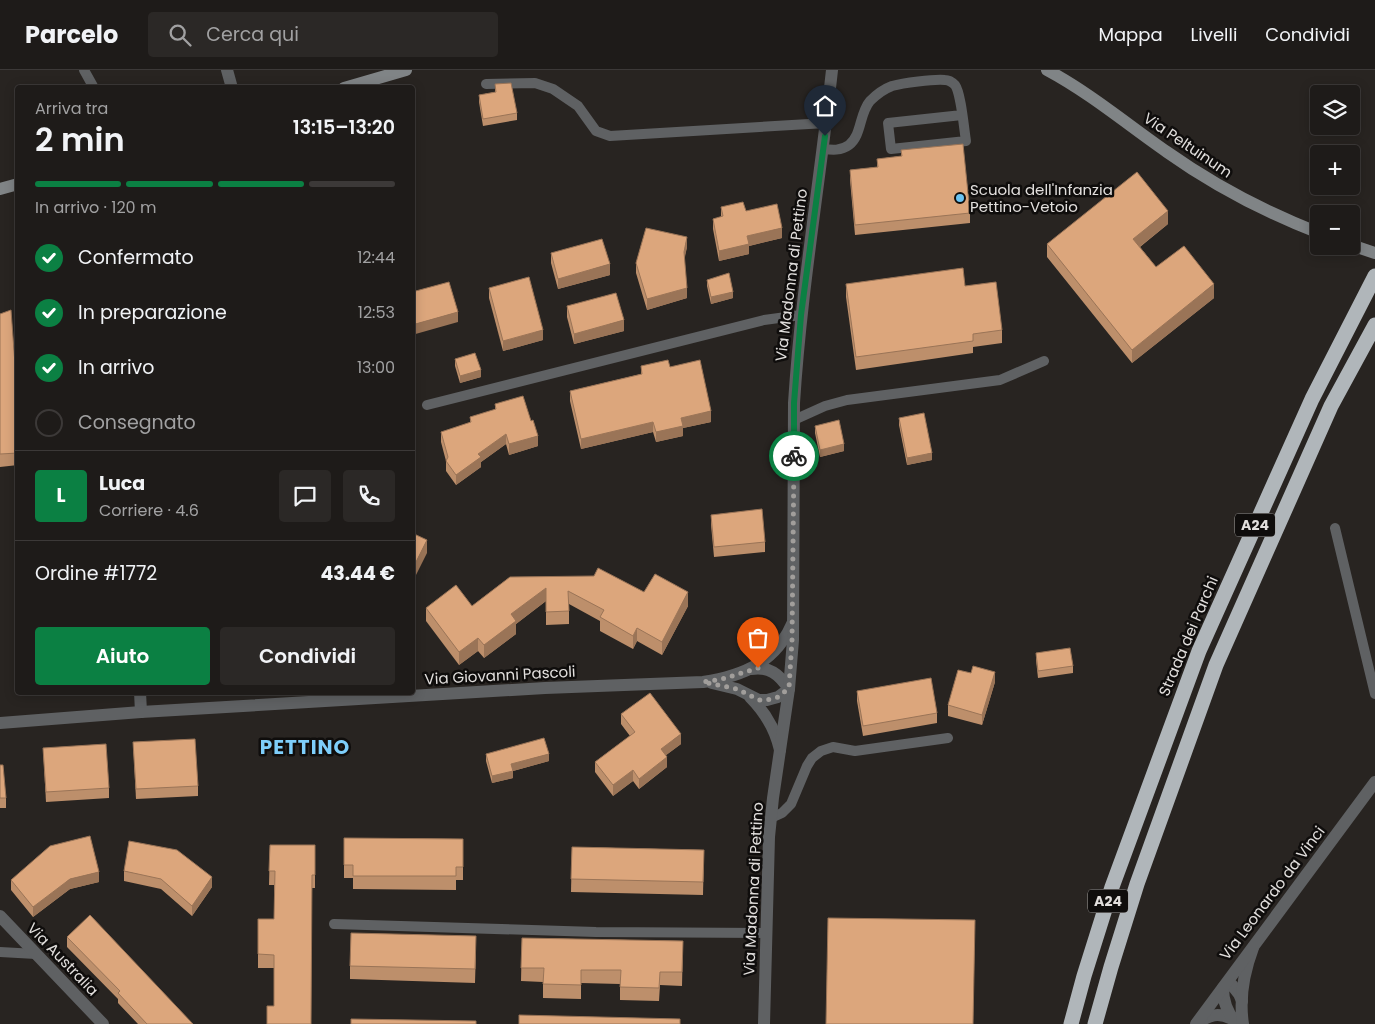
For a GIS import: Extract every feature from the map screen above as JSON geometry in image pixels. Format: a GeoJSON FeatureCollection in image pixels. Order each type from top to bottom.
{"type":"FeatureCollection","features":[{"type":"Feature","properties":{"kind":"highway","name":"Strada dei Parchi"},"geometry":{"type":"LineString","coordinates":[[1072,1024],[1084,976],[1112,887],[1203,642],[1312,399],[1375,276]]}},
{"type":"Feature","properties":{"kind":"highway","name":"A24"},"geometry":{"type":"LineString","coordinates":[[1096,1024],[1111,967],[1134,894],[1216,665],[1331,406],[1375,325]]}},
{"type":"Feature","properties":{"kind":"main road"},"geometry":{"type":"LineString","coordinates":[[354,85],[406,70]]}},
{"type":"Feature","properties":{"kind":"main road","name":"Via Peltuinum"},"geometry":{"type":"LineString","coordinates":[[1047,70],[1085,93],[1220,187],[1282,219],[1310,230]]}},
{"type":"Feature","properties":{"kind":"main road"},"geometry":{"type":"LineString","coordinates":[[0,189],[15,185]]}},
{"type":"Feature","properties":{"kind":"main road"},"geometry":{"type":"LineString","coordinates":[[1360,248],[1375,253]]}},
{"type":"Feature","properties":{"kind":"street"},"geometry":{"type":"LineString","coordinates":[[226,70],[231,85]]}},
{"type":"Feature","properties":{"kind":"street","name":"Via Madonna di Pettino"},"geometry":{"type":"LineString","coordinates":[[764,1024],[771,818],[789,688],[793,622],[794,420],[801,315],[832,70]]}},
{"type":"Feature","properties":{"kind":"street","name":"Via Giovanni Pascoli"},"geometry":{"type":"LineString","coordinates":[[0,723],[141,712],[545,688],[703,682],[722,679],[751,668],[768,657],[782,643],[793,622]]}},
{"type":"Feature","properties":{"kind":"street"},"geometry":{"type":"LineString","coordinates":[[751,668],[771,670],[778,674],[789,688]]}},
{"type":"Feature","properties":{"kind":"street","name":"Via Giovanni Pascoli"},"geometry":{"type":"LineString","coordinates":[[703,682],[737,689],[759,700],[778,697],[789,688]]}},
{"type":"Feature","properties":{"kind":"street"},"geometry":{"type":"LineString","coordinates":[[140,695],[141,712]]}},
{"type":"Feature","properties":{"kind":"street","name":"Via Giovanni Pascoli"},"geometry":{"type":"LineString","coordinates":[[750,696],[768,717],[775,731],[780,750]]}},
{"type":"Feature","properties":{"kind":"street","name":"Via Leonardo da Vinci"},"geometry":{"type":"LineString","coordinates":[[1196,1023],[1375,782]]}},
{"type":"Feature","properties":{"kind":"street","name":"Via Australia"},"geometry":{"type":"LineString","coordinates":[[0,916],[103,1024]]}},
{"type":"Feature","properties":{"kind":"street"},"geometry":{"type":"LineString","coordinates":[[1237,1022],[1247,966],[1255,944]]}},
{"type":"Feature","properties":{"kind":"street"},"geometry":{"type":"LineString","coordinates":[[1237,1022],[1225,1003],[1223,988],[1232,985],[1240,994],[1242,1001]]}},
{"type":"Feature","properties":{"kind":"street"},"geometry":{"type":"LineString","coordinates":[[1196,1023],[1215,1014],[1224,1015],[1237,1022]]}},
{"type":"Feature","properties":{"kind":"lane"},"geometry":{"type":"LineString","coordinates":[[84,70],[92,85]]}},
{"type":"Feature","properties":{"kind":"lane"},"geometry":{"type":"LineString","coordinates":[[823,149],[839,150],[849,145],[856,136],[863,113],[870,101],[880,92],[893,86],[941,80],[954,84],[958,90],[962,115],[966,141],[891,149],[888,123],[962,115]]}},
{"type":"Feature","properties":{"kind":"lane"},"geometry":{"type":"LineString","coordinates":[[486,84],[535,83],[553,89],[578,106],[596,131],[610,136],[826,123]]}},
{"type":"Feature","properties":{"kind":"lane"},"geometry":{"type":"LineString","coordinates":[[426,405],[764,320],[801,315]]}},
{"type":"Feature","properties":{"kind":"lane"},"geometry":{"type":"LineString","coordinates":[[794,420],[825,406],[847,400],[1000,380],[1044,361]]}},
{"type":"Feature","properties":{"kind":"lane"},"geometry":{"type":"LineString","coordinates":[[1335,528],[1373,678],[1375,694]]}},
{"type":"Feature","properties":{"kind":"lane"},"geometry":{"type":"LineString","coordinates":[[771,818],[782,813],[791,804],[807,766],[812,758],[821,751],[833,747],[855,752],[948,738]]}},
{"type":"Feature","properties":{"kind":"lane"},"geometry":{"type":"LineString","coordinates":[[334,924],[596,932],[766,932]]}},
{"type":"Feature","properties":{"kind":"lane"},"geometry":{"type":"LineString","coordinates":[[0,952],[36,954]]}},
{"type":"Feature","properties":{"kind":"building"},"geometry":{"type":"Polygon","coordinates":[[[511,83],[517,113],[483,119],[479,95],[496,92],[495,84],[511,83]]]}},
{"type":"Feature","properties":{"kind":"building"},"geometry":{"type":"Polygon","coordinates":[[[963,144],[970,213],[855,225],[850,170],[878,167],[877,159],[902,156],[901,150],[963,144]]]}},
{"type":"Feature","properties":{"kind":"building"},"geometry":{"type":"Polygon","coordinates":[[[1137,172],[1168,211],[1133,239],[1156,267],[1184,246],[1214,284],[1132,350],[1047,244],[1137,172]]]}},
{"type":"Feature","properties":{"kind":"building"},"geometry":{"type":"Polygon","coordinates":[[[743,202],[746,211],[777,204],[782,228],[747,236],[749,244],[719,251],[713,219],[723,216],[721,207],[743,202]]]}},
{"type":"Feature","properties":{"kind":"building"},"geometry":{"type":"Polygon","coordinates":[[[646,228],[687,237],[684,252],[687,288],[647,299],[636,263],[646,228]]]}},
{"type":"Feature","properties":{"kind":"building"},"geometry":{"type":"Polygon","coordinates":[[[602,239],[610,264],[558,279],[551,253],[602,239]]]}},
{"type":"Feature","properties":{"kind":"building"},"geometry":{"type":"Polygon","coordinates":[[[963,268],[965,286],[996,282],[1002,330],[973,334],[973,341],[856,357],[846,284],[963,268]]]}},
{"type":"Feature","properties":{"kind":"building"},"geometry":{"type":"Polygon","coordinates":[[[729,273],[733,292],[711,297],[707,280],[729,273]]]}},
{"type":"Feature","properties":{"kind":"building"},"geometry":{"type":"Polygon","coordinates":[[[529,277],[543,330],[503,341],[489,288],[529,277]]]}},
{"type":"Feature","properties":{"kind":"building"},"geometry":{"type":"Polygon","coordinates":[[[449,282],[458,312],[415,324],[415,291],[449,282]]]}},
{"type":"Feature","properties":{"kind":"building"},"geometry":{"type":"Polygon","coordinates":[[[616,293],[624,320],[574,334],[567,306],[616,293]]]}},
{"type":"Feature","properties":{"kind":"building"},"geometry":{"type":"Polygon","coordinates":[[[11,310],[15,364],[15,453],[0,454],[0,314],[11,310]]]}},
{"type":"Feature","properties":{"kind":"building"},"geometry":{"type":"Polygon","coordinates":[[[475,353],[481,370],[460,376],[455,359],[475,353]]]}},
{"type":"Feature","properties":{"kind":"building"},"geometry":{"type":"Polygon","coordinates":[[[668,360],[670,367],[700,360],[711,411],[681,418],[683,426],[656,432],[653,422],[581,439],[570,391],[642,374],[641,366],[668,360]]]}},
{"type":"Feature","properties":{"kind":"building"},"geometry":{"type":"Polygon","coordinates":[[[523,396],[538,436],[509,444],[506,434],[478,454],[481,457],[456,475],[446,461],[448,457],[441,432],[471,422],[470,417],[496,409],[495,404],[523,396]]]}},
{"type":"Feature","properties":{"kind":"building"},"geometry":{"type":"Polygon","coordinates":[[[924,413],[932,453],[907,458],[899,418],[924,413]]]}},
{"type":"Feature","properties":{"kind":"building"},"geometry":{"type":"Polygon","coordinates":[[[839,420],[844,444],[820,450],[815,426],[839,420]]]}},
{"type":"Feature","properties":{"kind":"building"},"geometry":{"type":"Polygon","coordinates":[[[762,509],[765,542],[714,547],[711,515],[762,509]]]}},
{"type":"Feature","properties":{"kind":"building"},"geometry":{"type":"Polygon","coordinates":[[[415,534],[427,540],[415,564],[415,534]]]}},
{"type":"Feature","properties":{"kind":"building"},"geometry":{"type":"Polygon","coordinates":[[[598,568],[644,592],[655,574],[688,592],[662,642],[637,628],[633,636],[600,617],[604,610],[568,591],[569,611],[546,612],[546,588],[511,614],[516,621],[484,645],[478,638],[459,652],[426,608],[456,585],[472,606],[510,577],[594,576],[598,568]]]}},
{"type":"Feature","properties":{"kind":"building"},"geometry":{"type":"Polygon","coordinates":[[[1070,648],[1073,666],[1038,671],[1036,653],[1070,648]]]}},
{"type":"Feature","properties":{"kind":"building"},"geometry":{"type":"Polygon","coordinates":[[[973,666],[995,672],[982,715],[948,705],[958,670],[971,673],[973,666]]]}},
{"type":"Feature","properties":{"kind":"building"},"geometry":{"type":"Polygon","coordinates":[[[931,678],[937,713],[863,726],[857,691],[931,678]]]}},
{"type":"Feature","properties":{"kind":"building"},"geometry":{"type":"Polygon","coordinates":[[[650,693],[681,734],[661,749],[667,757],[639,779],[633,770],[613,785],[595,762],[635,732],[621,714],[650,693]]]}},
{"type":"Feature","properties":{"kind":"building"},"geometry":{"type":"Polygon","coordinates":[[[544,738],[549,754],[511,764],[513,771],[492,776],[486,754],[544,738]]]}},
{"type":"Feature","properties":{"kind":"building"},"geometry":{"type":"Polygon","coordinates":[[[195,739],[198,786],[136,789],[133,742],[195,739]]]}},
{"type":"Feature","properties":{"kind":"building"},"geometry":{"type":"Polygon","coordinates":[[[106,744],[109,788],[46,792],[43,748],[106,744]]]}},
{"type":"Feature","properties":{"kind":"building"},"geometry":{"type":"Polygon","coordinates":[[[0,765],[3,765],[6,798],[0,798],[0,765]]]}},
{"type":"Feature","properties":{"kind":"building"},"geometry":{"type":"Polygon","coordinates":[[[90,836],[99,872],[70,879],[33,907],[11,880],[50,846],[90,836]]]}},
{"type":"Feature","properties":{"kind":"building"},"geometry":{"type":"Polygon","coordinates":[[[344,838],[463,839],[463,867],[456,867],[456,876],[353,876],[353,865],[344,865],[344,838]]]}},
{"type":"Feature","properties":{"kind":"building"},"geometry":{"type":"Polygon","coordinates":[[[129,841],[177,850],[212,877],[192,906],[161,879],[124,871],[129,841]]]}},
{"type":"Feature","properties":{"kind":"building"},"geometry":{"type":"Polygon","coordinates":[[[270,845],[315,845],[315,875],[312,875],[311,1024],[267,1024],[267,1006],[274,1006],[274,955],[258,954],[258,919],[274,919],[275,871],[269,871],[270,845]]]}},
{"type":"Feature","properties":{"kind":"building"},"geometry":{"type":"Polygon","coordinates":[[[572,847],[704,850],[703,882],[571,879],[572,847]]]}},
{"type":"Feature","properties":{"kind":"building"},"geometry":{"type":"Polygon","coordinates":[[[90,915],[193,1024],[147,1024],[118,993],[120,991],[67,937],[90,915]]]}},
{"type":"Feature","properties":{"kind":"building"},"geometry":{"type":"Polygon","coordinates":[[[828,918],[975,920],[973,1024],[826,1024],[828,918]]]}},
{"type":"Feature","properties":{"kind":"building"},"geometry":{"type":"Polygon","coordinates":[[[351,933],[476,936],[475,969],[350,966],[351,933]]]}},
{"type":"Feature","properties":{"kind":"building"},"geometry":{"type":"Polygon","coordinates":[[[522,938],[683,941],[682,972],[660,972],[659,988],[620,987],[621,970],[581,970],[581,985],[543,984],[544,968],[521,968],[522,938]]]}},
{"type":"Feature","properties":{"kind":"building"},"geometry":{"type":"Polygon","coordinates":[[[519,1015],[680,1019],[680,1024],[519,1024],[519,1015]]]}},
{"type":"Feature","properties":{"kind":"building"},"geometry":{"type":"Polygon","coordinates":[[[351,1019],[476,1021],[476,1024],[351,1024],[351,1019]]]}},
{"type":"Feature","properties":{"kind":"way so far"},"geometry":{"type":"LineString","coordinates":[[758,668],[751,668],[722,679],[703,682],[737,689],[759,700],[778,697],[789,688],[792,640],[794,456]]}},
{"type":"Feature","properties":{"kind":"place","name":"Scuola dell'Infanzia Pettino-Vetoio"},"geometry":{"type":"Point","coordinates":[960,198]}},
{"type":"Feature","properties":{"kind":"district","name":"PETTINO"},"geometry":{"type":"Point","coordinates":[305,747]}},
{"type":"Feature","properties":{"kind":"route"},"geometry":{"type":"LineString","coordinates":[[794,456],[794,403],[801,315],[825,136]]}}]}
